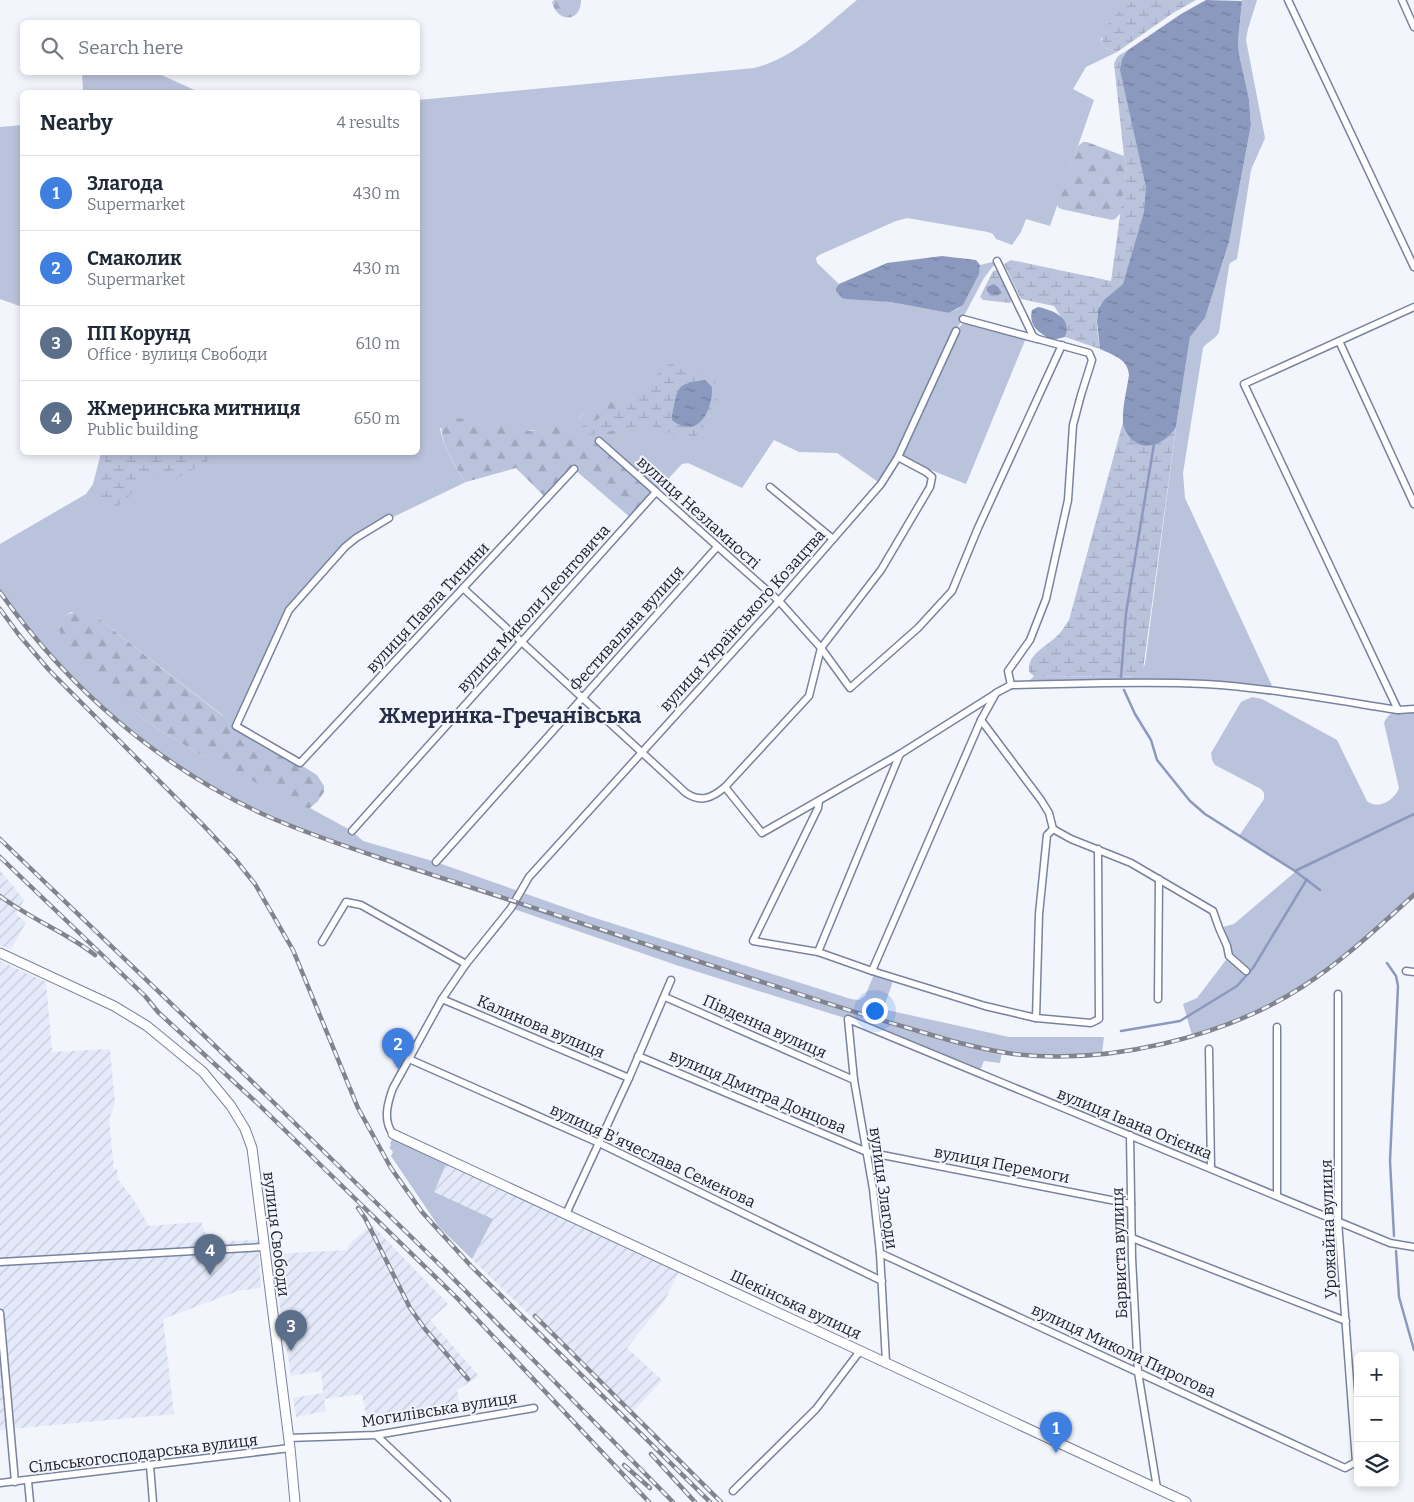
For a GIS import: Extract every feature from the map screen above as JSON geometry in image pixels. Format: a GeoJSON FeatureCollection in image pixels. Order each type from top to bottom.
{"type":"FeatureCollection","features":[{"type":"Feature","properties":{"kind":"street"},"geometry":{"type":"LineString","coordinates":[[1288,0],[1414,267]]}},
{"type":"Feature","properties":{"kind":"street"},"geometry":{"type":"LineString","coordinates":[[1402,0],[1414,27]]}},
{"type":"Feature","properties":{"kind":"street"},"geometry":{"type":"LineString","coordinates":[[997,261],[1033,336],[1038,339]]}},
{"type":"Feature","properties":{"kind":"street"},"geometry":{"type":"LineString","coordinates":[[1398,710],[1244,384],[1414,307]]}},
{"type":"Feature","properties":{"kind":"street"},"geometry":{"type":"LineString","coordinates":[[962,319],[1089,353],[1092,360],[1073,425],[1068,500],[1046,600],[1030,640],[1008,671],[1011,685]]}},
{"type":"Feature","properties":{"kind":"street","name":"вулиця Українського Козацтва"},"geometry":{"type":"LineString","coordinates":[[393,1134],[388,1127],[386,1118],[389,1097],[442,999],[466,964],[511,908],[529,878],[779,601],[881,484],[898,457],[956,331]]}},
{"type":"Feature","properties":{"kind":"street"},"geometry":{"type":"LineString","coordinates":[[1339,342],[1414,504]]}},
{"type":"Feature","properties":{"kind":"street","name":"вулиця Незламності"},"geometry":{"type":"LineString","coordinates":[[599,441],[779,601],[821,648],[850,688],[918,628],[952,591],[978,528],[1062,345]]}},
{"type":"Feature","properties":{"kind":"street"},"geometry":{"type":"LineString","coordinates":[[463,588],[694,798],[710,797],[725,787],[809,696],[821,648],[881,570],[930,487],[932,477],[898,457]]}},
{"type":"Feature","properties":{"kind":"street","name":"вулиця Павла Тичини"},"geometry":{"type":"LineString","coordinates":[[389,518],[345,547],[289,610],[236,726],[300,763],[574,469]]}},
{"type":"Feature","properties":{"kind":"street"},"geometry":{"type":"LineString","coordinates":[[770,487],[832,539]]}},
{"type":"Feature","properties":{"kind":"street","name":"вулиця Миколи Леонтовича"},"geometry":{"type":"LineString","coordinates":[[352,831],[656,492]]}},
{"type":"Feature","properties":{"kind":"street","name":"Фестивальна вулиця"},"geometry":{"type":"LineString","coordinates":[[436,862],[717,547]]}},
{"type":"Feature","properties":{"kind":"street"},"geometry":{"type":"LineString","coordinates":[[725,787],[762,833],[900,754],[1011,685],[1206,684],[1274,690],[1398,710],[1414,709]]}},
{"type":"Feature","properties":{"kind":"street"},"geometry":{"type":"LineString","coordinates":[[872,971],[981,720],[996,693]]}},
{"type":"Feature","properties":{"kind":"street"},"geometry":{"type":"LineString","coordinates":[[981,720],[1041,800],[1049,813],[1053,829],[1070,839],[1131,863],[1213,911],[1229,956],[1246,971]]}},
{"type":"Feature","properties":{"kind":"street"},"geometry":{"type":"LineString","coordinates":[[818,952],[900,754]]}},
{"type":"Feature","properties":{"kind":"street"},"geometry":{"type":"LineString","coordinates":[[819,801],[818,808],[753,941],[818,952],[978,1004],[1036,1018],[1091,1023],[1100,1019],[1098,850]]}},
{"type":"Feature","properties":{"kind":"street"},"geometry":{"type":"LineString","coordinates":[[1036,1018],[1040,904],[1047,835],[1053,829]]}},
{"type":"Feature","properties":{"kind":"street"},"geometry":{"type":"LineString","coordinates":[[1158,999],[1159,879]]}},
{"type":"Feature","properties":{"kind":"street"},"geometry":{"type":"LineString","coordinates":[[322,942],[346,902],[361,905],[466,964]]}},
{"type":"Feature","properties":{"kind":"street","name":"вулиця Свободи"},"geometry":{"type":"LineString","coordinates":[[0,954],[114,1006],[154,1032],[203,1072],[231,1106],[245,1129],[252,1148],[263,1247],[290,1448],[295,1502]]}},
{"type":"Feature","properties":{"kind":"street"},"geometry":{"type":"LineString","coordinates":[[1406,971],[1414,972]]}},
{"type":"Feature","properties":{"kind":"street"},"geometry":{"type":"LineString","coordinates":[[566,1214],[671,980]]}},
{"type":"Feature","properties":{"kind":"street","name":"Урожайна вулиця"},"geometry":{"type":"LineString","coordinates":[[1338,994],[1338,1221],[1355,1442]]}},
{"type":"Feature","properties":{"kind":"street","name":"Південна вулиця"},"geometry":{"type":"LineString","coordinates":[[665,997],[854,1080]]}},
{"type":"Feature","properties":{"kind":"street","name":"Калинова вулиця"},"geometry":{"type":"LineString","coordinates":[[442,999],[628,1078]]}},
{"type":"Feature","properties":{"kind":"street","name":"вулиця Івана Огієнка"},"geometry":{"type":"LineString","coordinates":[[848,1019],[1390,1242],[1414,1247]]}},
{"type":"Feature","properties":{"kind":"street","name":"вулиця Злагоди"},"geometry":{"type":"LineString","coordinates":[[848,1019],[854,1080],[873,1189],[880,1253],[886,1362]]}},
{"type":"Feature","properties":{"kind":"street"},"geometry":{"type":"LineString","coordinates":[[1276,1196],[1277,1027]]}},
{"type":"Feature","properties":{"kind":"street"},"geometry":{"type":"LineString","coordinates":[[1210,1049],[1211,1168]]}},
{"type":"Feature","properties":{"kind":"street","name":"вулиця Дмитра Донцова"},"geometry":{"type":"LineString","coordinates":[[638,1056],[867,1152]]}},
{"type":"Feature","properties":{"kind":"street","name":"вулиця В'ячеслава Семенова"},"geometry":{"type":"LineString","coordinates":[[409,1059],[599,1143],[882,1281]]}},
{"type":"Feature","properties":{"kind":"street","name":"Шекінська вулиця"},"geometry":{"type":"LineString","coordinates":[[393,1134],[1186,1502]]}},
{"type":"Feature","properties":{"kind":"street","name":"Барвиста вулиця"},"geometry":{"type":"LineString","coordinates":[[1130,1135],[1138,1372],[1157,1488]]}},
{"type":"Feature","properties":{"kind":"street","name":"вулиця Перемоги"},"geometry":{"type":"LineString","coordinates":[[867,1152],[1131,1204]]}},
{"type":"Feature","properties":{"kind":"street"},"geometry":{"type":"LineString","coordinates":[[1132,1238],[1346,1321]]}},
{"type":"Feature","properties":{"kind":"street"},"geometry":{"type":"LineString","coordinates":[[0,1262],[263,1247]]}},
{"type":"Feature","properties":{"kind":"street","name":"вулиця Миколи Пирогова"},"geometry":{"type":"LineString","coordinates":[[880,1253],[1345,1468],[1354,1463]]}},
{"type":"Feature","properties":{"kind":"street"},"geometry":{"type":"LineString","coordinates":[[0,1313],[15,1482]]}},
{"type":"Feature","properties":{"kind":"street"},"geometry":{"type":"LineString","coordinates":[[733,1491],[816,1409],[860,1350]]}},
{"type":"Feature","properties":{"kind":"street","name":"Могилівська вулиця"},"geometry":{"type":"LineString","coordinates":[[288,1438],[376,1435],[534,1408]]}},
{"type":"Feature","properties":{"kind":"street"},"geometry":{"type":"LineString","coordinates":[[376,1435],[447,1502]]}},
{"type":"Feature","properties":{"kind":"street","name":"Сільськогосподарська вулиця"},"geometry":{"type":"LineString","coordinates":[[0,1483],[290,1448]]}},
{"type":"Feature","properties":{"kind":"street"},"geometry":{"type":"LineString","coordinates":[[150,1466],[153,1502]]}},
{"type":"Feature","properties":{"kind":"street"},"geometry":{"type":"LineString","coordinates":[[28,1481],[30,1502]]}},
{"type":"Feature","properties":{"kind":"shaded area"},"geometry":{"type":"Polygon","coordinates":[[[0,870],[24,900],[16,914],[26,922],[11,950],[0,945],[0,870]]]}},
{"type":"Feature","properties":{"kind":"shaded area"},"geometry":{"type":"Polygon","coordinates":[[[0,961],[46,982],[52,1052],[110,1049],[115,1104],[109,1119],[114,1169],[117,1169],[118,1179],[133,1199],[149,1226],[201,1222],[206,1235],[206,1242],[258,1240],[261,1288],[238,1291],[163,1319],[174,1414],[0,1430],[0,961]]]}},
{"type":"Feature","properties":{"kind":"shaded area"},"geometry":{"type":"Polygon","coordinates":[[[447,1162],[679,1272],[665,1300],[627,1348],[662,1380],[631,1414],[472,1259],[481,1242],[434,1192],[447,1162]]]}},
{"type":"Feature","properties":{"kind":"shaded area"},"geometry":{"type":"Polygon","coordinates":[[[372,1225],[448,1304],[430,1320],[479,1376],[457,1390],[461,1413],[368,1424],[362,1394],[324,1399],[326,1411],[296,1417],[293,1398],[323,1393],[321,1371],[291,1376],[286,1343],[291,1342],[287,1315],[281,1315],[273,1254],[346,1250],[352,1241],[372,1225]]]}},
{"type":"Feature","properties":{"kind":"green space"},"geometry":{"type":"Polygon","coordinates":[[[554,0],[581,0],[580,8],[573,16],[563,17],[555,9],[552,2],[554,0]]]}},
{"type":"Feature","properties":{"kind":"green space"},"geometry":{"type":"Polygon","coordinates":[[[857,0],[1133,0],[1108,24],[1101,39],[1105,48],[1117,52],[1086,67],[1073,89],[1094,100],[1050,226],[1026,219],[1021,232],[1012,245],[996,239],[993,234],[988,232],[907,218],[896,221],[816,258],[817,263],[839,284],[836,288],[842,298],[890,302],[949,313],[959,308],[980,265],[997,261],[984,278],[957,329],[965,322],[1026,338],[966,484],[898,457],[881,484],[837,453],[799,452],[774,440],[742,488],[688,463],[682,464],[656,492],[599,441],[584,411],[579,419],[574,422],[561,427],[546,429],[509,431],[440,428],[450,456],[466,482],[389,519],[356,538],[289,610],[236,726],[94,615],[71,612],[63,618],[59,627],[135,712],[153,726],[201,755],[310,808],[352,831],[363,841],[436,862],[589,916],[851,999],[859,1000],[865,996],[875,972],[894,978],[885,1004],[887,1010],[1009,1037],[1104,1037],[1102,1053],[1049,1056],[1002,1052],[1000,1063],[984,1061],[979,1073],[848,1019],[679,966],[511,908],[515,901],[327,840],[268,817],[208,785],[149,746],[103,709],[36,640],[0,592],[0,544],[86,494],[93,484],[100,455],[420,455],[420,100],[754,68],[783,57],[821,30],[857,0]]]}},
{"type":"Feature","properties":{"kind":"green space"},"geometry":{"type":"Polygon","coordinates":[[[1133,0],[1196,0],[1173,13],[1117,52],[1105,48],[1102,34],[1105,28],[1115,15],[1133,0]]]}},
{"type":"Feature","properties":{"kind":"green space"},"geometry":{"type":"Polygon","coordinates":[[[1242,0],[1257,0],[1246,40],[1265,138],[1251,170],[1237,259],[1230,263],[1229,266],[1219,332],[1203,348],[1183,473],[1185,498],[1274,690],[1206,684],[1025,685],[1034,676],[1133,676],[1138,674],[1145,664],[1176,427],[1190,337],[1205,318],[1229,242],[1251,125],[1249,99],[1238,41],[1242,0]]]}},
{"type":"Feature","properties":{"kind":"green space"},"geometry":{"type":"Polygon","coordinates":[[[1128,50],[1127,60],[1150,187],[1130,278],[1100,305],[1098,310],[1097,327],[1100,349],[1065,337],[1066,333],[1061,317],[1054,306],[1021,299],[1004,264],[1011,260],[1111,281],[1127,165],[1124,156],[1114,63],[1118,56],[1128,50]]]}},
{"type":"Feature","properties":{"kind":"green space"},"geometry":{"type":"Polygon","coordinates":[[[82,75],[161,75],[195,90],[83,90],[82,75]]]}},
{"type":"Feature","properties":{"kind":"green space"},"geometry":{"type":"Polygon","coordinates":[[[20,125],[20,306],[0,299],[0,127],[20,125]]]}},
{"type":"Feature","properties":{"kind":"green space"},"geometry":{"type":"Polygon","coordinates":[[[1083,142],[1124,156],[1127,165],[1121,213],[1115,219],[1112,220],[1058,207],[1057,204],[1078,146],[1083,142]]]}},
{"type":"Feature","properties":{"kind":"green space"},"geometry":{"type":"Polygon","coordinates":[[[998,270],[1012,300],[1010,303],[983,300],[980,297],[993,271],[998,270]]]}},
{"type":"Feature","properties":{"kind":"green space"},"geometry":{"type":"Polygon","coordinates":[[[676,361],[715,381],[719,392],[701,432],[690,440],[685,440],[648,424],[581,437],[575,434],[577,429],[627,405],[664,367],[676,361]]]}},
{"type":"Feature","properties":{"kind":"green space"},"geometry":{"type":"Polygon","coordinates":[[[629,398],[636,401],[637,426],[627,436],[599,441],[656,492],[632,519],[574,469],[547,499],[516,468],[466,482],[452,461],[442,434],[444,420],[451,417],[530,431],[566,425],[580,418],[584,411],[629,398]]]}},
{"type":"Feature","properties":{"kind":"green space"},"geometry":{"type":"Polygon","coordinates":[[[1123,422],[1138,437],[1167,433],[1176,427],[1143,670],[1135,676],[1121,677],[1034,676],[1029,672],[1031,660],[1038,651],[1059,634],[1069,620],[1123,422]]]}},
{"type":"Feature","properties":{"kind":"green space"},"geometry":{"type":"Polygon","coordinates":[[[106,455],[214,455],[211,459],[176,479],[157,474],[150,476],[123,502],[110,509],[103,506],[97,497],[106,455]]]}},
{"type":"Feature","properties":{"kind":"green space"},"geometry":{"type":"Polygon","coordinates":[[[83,610],[94,615],[220,714],[317,775],[324,786],[324,792],[318,801],[310,808],[307,808],[201,755],[153,726],[135,712],[62,639],[60,626],[63,618],[71,613],[83,610]]]}},
{"type":"Feature","properties":{"kind":"green space"},"geometry":{"type":"Polygon","coordinates":[[[1252,697],[1262,699],[1337,740],[1367,801],[1376,805],[1390,800],[1399,788],[1384,723],[1389,715],[1393,713],[1414,709],[1414,895],[1326,971],[1288,996],[1267,1007],[1192,1035],[1183,1004],[1197,998],[1229,956],[1219,928],[1234,924],[1295,872],[1239,836],[1264,799],[1264,793],[1261,789],[1215,765],[1212,760],[1211,753],[1241,702],[1252,697]]]}},
{"type":"Feature","properties":{"kind":"green space"},"geometry":{"type":"Polygon","coordinates":[[[393,1138],[447,1162],[434,1192],[493,1219],[472,1259],[439,1227],[391,1156],[393,1152],[389,1147],[393,1138]]]}},
{"type":"Feature","properties":{"kind":"water"},"geometry":{"type":"Polygon","coordinates":[[[1206,0],[1242,1],[1238,41],[1249,99],[1251,125],[1229,242],[1205,318],[1190,337],[1176,427],[1172,433],[1160,442],[1147,446],[1135,442],[1125,429],[1123,417],[1129,375],[1128,370],[1119,358],[1100,349],[1097,322],[1098,309],[1104,300],[1123,284],[1144,212],[1146,187],[1120,70],[1122,59],[1128,50],[1181,14],[1206,0]]]}},
{"type":"Feature","properties":{"kind":"water"},"geometry":{"type":"Polygon","coordinates":[[[942,256],[976,260],[980,265],[979,274],[963,305],[949,313],[890,302],[846,299],[842,298],[836,291],[839,284],[887,263],[942,256]]]}},
{"type":"Feature","properties":{"kind":"water"},"geometry":{"type":"Polygon","coordinates":[[[994,284],[1002,293],[994,295],[988,293],[987,287],[994,284]]]}},
{"type":"Feature","properties":{"kind":"water"},"geometry":{"type":"Polygon","coordinates":[[[1038,307],[1055,313],[1064,320],[1067,330],[1065,337],[1052,340],[1036,329],[1031,316],[1032,310],[1038,307]]]}},
{"type":"Feature","properties":{"kind":"water"},"geometry":{"type":"Polygon","coordinates":[[[705,380],[712,387],[712,396],[707,413],[696,425],[689,427],[681,426],[672,420],[675,399],[679,389],[688,383],[705,380]]]}},
{"type":"Feature","properties":{"kind":"waterway"},"geometry":{"type":"LineString","coordinates":[[1121,677],[1126,613],[1154,444]]}},
{"type":"Feature","properties":{"kind":"waterway"},"geometry":{"type":"LineString","coordinates":[[1124,690],[1135,714],[1151,740],[1157,760],[1190,801],[1205,814],[1295,871],[1320,890]]}},
{"type":"Feature","properties":{"kind":"waterway"},"geometry":{"type":"LineString","coordinates":[[1295,871],[1414,814]]}},
{"type":"Feature","properties":{"kind":"waterway"},"geometry":{"type":"LineString","coordinates":[[1121,1031],[1180,1021],[1237,986],[1253,968],[1307,879]]}},
{"type":"Feature","properties":{"kind":"waterway"},"geometry":{"type":"LineString","coordinates":[[1387,963],[1396,976],[1398,986],[1390,1161],[1394,1236]]}},
{"type":"Feature","properties":{"kind":"waterway"},"geometry":{"type":"LineString","coordinates":[[1396,1251],[1399,1297],[1414,1350]]}},
{"type":"Feature","properties":{"kind":"railway"},"geometry":{"type":"LineString","coordinates":[[0,592],[55,661],[118,722],[189,774],[267,816],[380,858],[830,1004],[959,1043],[986,1049],[1014,1054],[1050,1056],[1087,1055],[1125,1051],[1201,1034],[1237,1021],[1271,1005],[1302,987],[1332,966],[1414,895]]}},
{"type":"Feature","properties":{"kind":"railway"},"geometry":{"type":"LineString","coordinates":[[0,609],[49,670],[203,825],[235,859],[255,884],[293,950],[358,1108],[391,1168],[422,1212],[471,1266],[710,1502]]}},
{"type":"Feature","properties":{"kind":"railway"},"geometry":{"type":"LineString","coordinates":[[0,839],[442,1267],[673,1502]]}},
{"type":"Feature","properties":{"kind":"railway"},"geometry":{"type":"LineString","coordinates":[[0,857],[145,996],[158,1012],[256,1102],[458,1299],[649,1502]]}},
{"type":"Feature","properties":{"kind":"railway"},"geometry":{"type":"LineString","coordinates":[[0,896],[95,955]]}},
{"type":"Feature","properties":{"kind":"railway"},"geometry":{"type":"LineString","coordinates":[[358,1208],[365,1218],[410,1308],[425,1329],[468,1379]]}},
{"type":"Feature","properties":{"kind":"railway"},"geometry":{"type":"LineString","coordinates":[[535,1316],[721,1502]]}},
{"type":"Feature","properties":{"kind":"railway"},"geometry":{"type":"LineString","coordinates":[[651,1454],[695,1502]]}},
{"type":"Feature","properties":{"kind":"railway"},"geometry":{"type":"LineString","coordinates":[[624,1465],[650,1488]]}},
{"type":"Feature","properties":{"kind":"place","name":"Смаколик"},"geometry":{"type":"Point","coordinates":[398,1069]}},
{"type":"Feature","properties":{"kind":"place","name":"Жмеринська митниця"},"geometry":{"type":"Point","coordinates":[210,1275]}},
{"type":"Feature","properties":{"kind":"place","name":"ПП Корунд"},"geometry":{"type":"Point","coordinates":[291,1351]}},
{"type":"Feature","properties":{"kind":"place","name":"Злагода"},"geometry":{"type":"Point","coordinates":[1056,1453]}},
{"type":"Feature","properties":{"kind":"district","name":"Жмеринка-Гречанівська"},"geometry":{"type":"Point","coordinates":[510,716]}}]}
